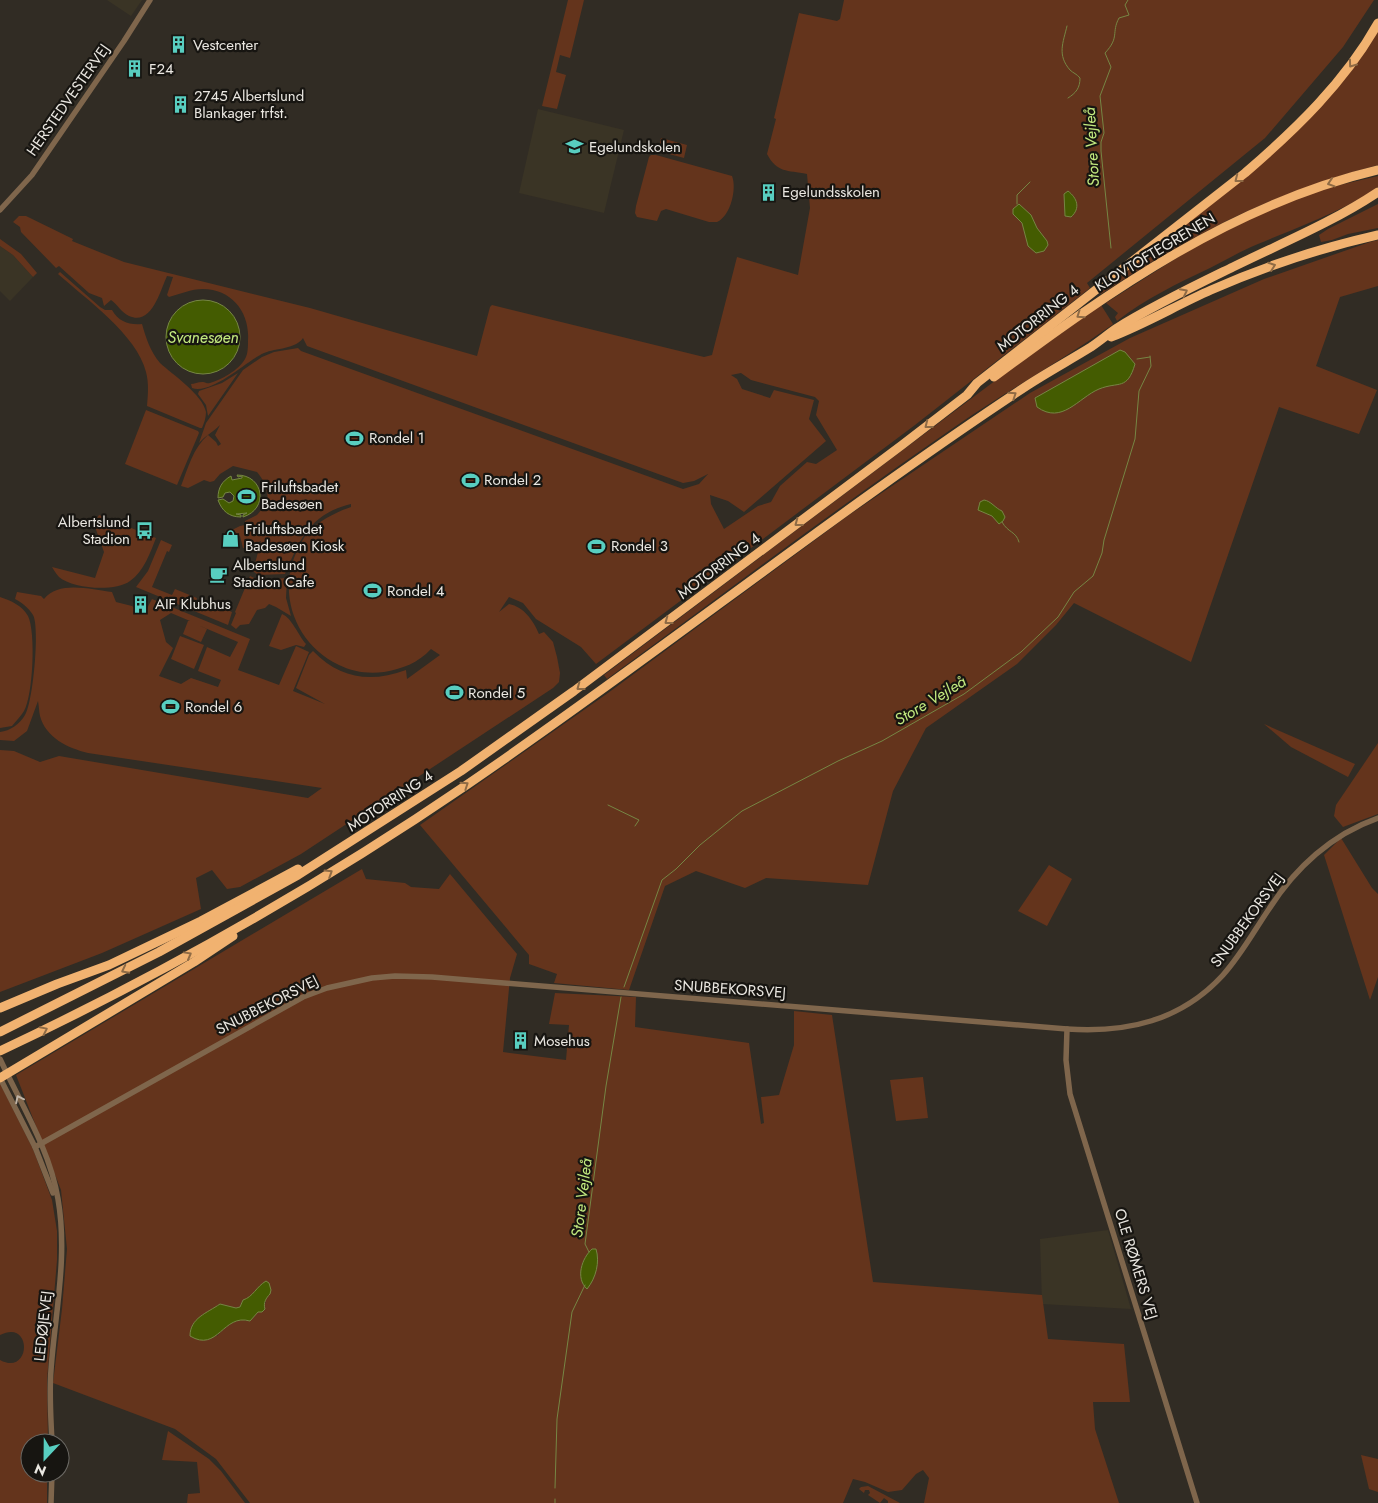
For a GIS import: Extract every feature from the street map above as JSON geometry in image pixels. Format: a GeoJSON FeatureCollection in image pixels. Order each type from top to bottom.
{"type":"FeatureCollection","features":[{"type":"Feature","properties":{"kind":"highway","name":"MOTORRING 4"},"geometry":{"type":"LineString","coordinates":[[0,1032],[68,999],[194,933],[298,875],[461,771],[574,692],[966,396],[977,383],[1245,173],[1286,138],[1325,97],[1354,62],[1378,23]]}},
{"type":"Feature","properties":{"kind":"highway","name":"KLOVTOFTEGRENEN"},"geometry":{"type":"LineString","coordinates":[[966,396],[1142,272],[1211,233],[1256,211],[1291,197],[1332,182],[1378,170]]}},
{"type":"Feature","properties":{"kind":"highway","name":"MOTORRING 4"},"geometry":{"type":"LineString","coordinates":[[0,1051],[165,968],[298,893],[467,784],[920,458],[1032,382],[1097,343],[1117,328],[1323,223],[1378,192]]}},
{"type":"Feature","properties":{"kind":"highway"},"geometry":{"type":"LineString","coordinates":[[1097,343],[1212,290],[1252,274],[1308,254],[1378,235]]}},
{"type":"Feature","properties":{"kind":"highway"},"geometry":{"type":"LineString","coordinates":[[0,1008],[109,964],[201,922],[296,870],[348,838],[394,815]]}},
{"type":"Feature","properties":{"kind":"highway"},"geometry":{"type":"LineString","coordinates":[[1,1069],[194,962],[298,893]]}},
{"type":"Feature","properties":{"kind":"street","name":"HERSTEDVESTERVEJ"},"geometry":{"type":"LineString","coordinates":[[0,210],[32,175],[150,0]]}},
{"type":"Feature","properties":{"kind":"street","name":"SNUBBEKORSVEJ"},"geometry":{"type":"LineString","coordinates":[[38,1145],[303,997],[342,983],[372,978],[395,976],[432,977],[1067,1029],[1110,1030],[1132,1026],[1154,1020],[1180,1009],[1196,998],[1223,975],[1240,955],[1283,888],[1297,872],[1316,854],[1343,834],[1378,818]]}},
{"type":"Feature","properties":{"kind":"street","name":"OLE RØMERS VEJ"},"geometry":{"type":"LineString","coordinates":[[1067,1029],[1066,1060],[1070,1094],[1197,1503]]}},
{"type":"Feature","properties":{"kind":"street","name":"LEDØJEVEJ"},"geometry":{"type":"LineString","coordinates":[[1,1069],[52,1174],[59,1200],[63,1250],[51,1377],[52,1433]]}},
{"type":"Feature","properties":{"kind":"street"},"geometry":{"type":"LineString","coordinates":[[51,1503],[52,1483]]}},
{"type":"Feature","properties":{"kind":"shaded area"},"geometry":{"type":"Polygon","coordinates":[[[107,0],[142,0],[131,16],[107,0]]]}},
{"type":"Feature","properties":{"kind":"shaded area"},"geometry":{"type":"Polygon","coordinates":[[[568,0],[584,0],[570,58],[560,55],[556,72],[566,75],[557,109],[542,106],[568,0]]]}},
{"type":"Feature","properties":{"kind":"shaded area"},"geometry":{"type":"Polygon","coordinates":[[[844,0],[1374,0],[1343,47],[1265,138],[1087,283],[1090,288],[915,425],[596,664],[581,647],[536,619],[523,603],[509,597],[499,612],[509,604],[519,608],[531,619],[539,634],[544,632],[553,642],[560,673],[559,682],[553,688],[301,854],[240,887],[227,889],[212,870],[196,878],[201,909],[102,953],[0,992],[0,750],[14,751],[40,762],[59,756],[308,798],[322,788],[80,751],[59,741],[47,730],[40,716],[38,701],[27,731],[14,741],[0,740],[0,732],[14,726],[25,715],[33,681],[36,649],[35,622],[29,610],[15,599],[17,592],[41,596],[44,599],[50,593],[67,588],[86,588],[112,592],[116,602],[132,606],[144,614],[152,599],[250,639],[238,670],[279,685],[296,646],[309,652],[293,691],[325,704],[296,688],[309,655],[313,651],[334,668],[345,673],[368,677],[393,674],[406,670],[407,679],[440,655],[431,649],[415,662],[397,669],[372,673],[361,672],[339,665],[324,656],[311,644],[301,630],[294,615],[290,599],[289,582],[292,565],[298,549],[312,528],[328,517],[351,507],[351,504],[337,508],[316,521],[302,539],[285,574],[258,575],[253,571],[261,541],[258,542],[255,550],[243,548],[240,536],[228,532],[245,525],[245,521],[266,508],[268,498],[266,489],[263,480],[257,472],[233,466],[220,474],[214,481],[204,480],[188,488],[181,486],[198,446],[203,440],[208,435],[218,446],[221,444],[215,435],[220,425],[204,438],[199,443],[206,423],[243,370],[262,357],[274,352],[298,348],[301,351],[683,489],[699,484],[708,474],[694,481],[683,483],[307,346],[303,338],[300,342],[291,346],[264,353],[209,387],[192,388],[191,384],[210,383],[219,380],[239,367],[246,357],[248,330],[246,321],[237,304],[231,298],[223,293],[203,289],[169,297],[167,295],[173,277],[167,276],[158,298],[149,312],[137,318],[129,316],[111,300],[104,306],[102,298],[89,293],[59,266],[56,268],[21,232],[20,227],[13,222],[19,216],[26,216],[73,239],[72,241],[124,262],[310,308],[477,356],[492,305],[704,357],[712,355],[737,257],[798,275],[810,208],[807,174],[779,168],[767,154],[799,13],[837,21],[840,19],[844,0]],[[741,373],[731,375],[737,379],[742,389],[770,398],[774,390],[814,400],[809,419],[826,441],[744,512],[728,501],[710,495],[711,504],[724,529],[758,506],[771,502],[780,486],[807,462],[816,464],[837,450],[816,415],[819,401],[815,397],[751,380],[741,373]],[[171,613],[160,620],[166,642],[173,648],[159,676],[181,684],[191,678],[218,687],[221,680],[198,671],[207,647],[230,657],[238,642],[198,625],[207,629],[201,642],[183,634],[188,621],[190,621],[171,613]]]}},
{"type":"Feature","properties":{"kind":"shaded area"},"geometry":{"type":"Polygon","coordinates":[[[1378,29],[1378,165],[1339,176],[1268,202],[1168,252],[1101,294],[1099,291],[1260,164],[1378,29]]]}},
{"type":"Feature","properties":{"kind":"shaded area","name":"Egelundskolen"},"geometry":{"type":"Polygon","coordinates":[[[538,109],[624,130],[604,213],[519,193],[538,109]]]}},
{"type":"Feature","properties":{"kind":"shaded area"},"geometry":{"type":"Polygon","coordinates":[[[661,138],[687,145],[684,158],[658,151],[661,138]]]}},
{"type":"Feature","properties":{"kind":"shaded area"},"geometry":{"type":"Polygon","coordinates":[[[651,155],[732,176],[734,187],[732,201],[722,219],[717,222],[709,222],[666,209],[661,211],[657,221],[637,217],[635,213],[636,206],[651,155]]]}},
{"type":"Feature","properties":{"kind":"shaded area"},"geometry":{"type":"Polygon","coordinates":[[[1378,176],[1378,187],[1365,196],[1320,218],[1252,247],[1186,280],[1150,299],[1117,321],[1115,317],[1118,313],[1106,303],[1197,245],[1285,202],[1327,188],[1378,176]]]}},
{"type":"Feature","properties":{"kind":"shaded area"},"geometry":{"type":"Polygon","coordinates":[[[1378,204],[1378,228],[1321,242],[1319,235],[1328,229],[1378,204]]]}},
{"type":"Feature","properties":{"kind":"shaded area"},"geometry":{"type":"Polygon","coordinates":[[[0,239],[21,254],[37,273],[33,277],[13,255],[0,246],[0,239]]]}},
{"type":"Feature","properties":{"kind":"shaded area"},"geometry":{"type":"Polygon","coordinates":[[[1378,240],[1378,286],[1340,297],[1316,366],[1377,390],[1359,434],[1279,407],[1191,662],[1074,603],[1056,625],[1017,664],[926,728],[893,791],[868,885],[766,878],[745,888],[696,871],[665,886],[629,990],[554,983],[557,974],[529,964],[529,955],[420,825],[608,693],[849,515],[1030,393],[1130,338],[1264,279],[1378,240]]]}},
{"type":"Feature","properties":{"kind":"shaded area"},"geometry":{"type":"Polygon","coordinates":[[[0,246],[13,255],[33,277],[10,301],[0,291],[0,246]]]}},
{"type":"Feature","properties":{"kind":"shaded area"},"geometry":{"type":"Polygon","coordinates":[[[60,272],[100,307],[105,310],[112,310],[125,322],[142,324],[149,344],[160,363],[193,392],[204,405],[206,414],[202,428],[147,406],[148,385],[141,358],[122,331],[58,274],[60,272]]]}},
{"type":"Feature","properties":{"kind":"shaded area"},"geometry":{"type":"Polygon","coordinates":[[[1101,305],[1112,325],[975,413],[912,457],[607,679],[604,675],[1004,374],[1101,305]]]}},
{"type":"Feature","properties":{"kind":"shaded area"},"geometry":{"type":"Polygon","coordinates":[[[238,373],[208,416],[206,405],[198,394],[199,391],[222,383],[238,373]]]}},
{"type":"Feature","properties":{"kind":"shaded area"},"geometry":{"type":"Polygon","coordinates":[[[146,410],[199,433],[177,485],[125,464],[146,410]]]}},
{"type":"Feature","properties":{"kind":"shaded area"},"geometry":{"type":"Polygon","coordinates":[[[99,515],[156,538],[146,561],[135,577],[115,587],[94,588],[65,581],[59,577],[52,567],[95,578],[104,552],[94,524],[99,515]]]}},
{"type":"Feature","properties":{"kind":"shaded area"},"geometry":{"type":"Polygon","coordinates":[[[161,540],[172,545],[169,552],[167,551],[152,587],[172,595],[175,589],[197,598],[195,606],[204,610],[207,602],[232,612],[228,625],[136,587],[148,571],[161,540]]]}},
{"type":"Feature","properties":{"kind":"shaded area"},"geometry":{"type":"Polygon","coordinates":[[[250,576],[259,580],[287,578],[286,598],[291,616],[269,604],[265,608],[257,610],[249,624],[240,625],[236,629],[231,625],[250,576]]]}},
{"type":"Feature","properties":{"kind":"shaded area"},"geometry":{"type":"Polygon","coordinates":[[[0,597],[19,606],[26,612],[30,624],[33,649],[30,692],[24,711],[12,726],[0,728],[0,597]]]}},
{"type":"Feature","properties":{"kind":"shaded area"},"geometry":{"type":"Polygon","coordinates":[[[282,614],[295,627],[306,644],[304,647],[296,645],[281,650],[269,646],[282,614]]]}},
{"type":"Feature","properties":{"kind":"shaded area"},"geometry":{"type":"Polygon","coordinates":[[[180,636],[204,645],[194,669],[171,659],[180,636]]]}},
{"type":"Feature","properties":{"kind":"shaded area"},"geometry":{"type":"Polygon","coordinates":[[[1264,724],[1355,764],[1348,777],[1291,747],[1264,724]]]}},
{"type":"Feature","properties":{"kind":"shaded area"},"geometry":{"type":"Polygon","coordinates":[[[1378,743],[1378,814],[1343,827],[1334,816],[1336,805],[1378,743]]]}},
{"type":"Feature","properties":{"kind":"shaded area"},"geometry":{"type":"Polygon","coordinates":[[[1341,838],[1372,888],[1378,894],[1378,977],[1370,1000],[1324,855],[1341,838]]]}},
{"type":"Feature","properties":{"kind":"shaded area"},"geometry":{"type":"Polygon","coordinates":[[[1049,865],[1072,879],[1047,926],[1018,911],[1049,865]]]}},
{"type":"Feature","properties":{"kind":"shaded area"},"geometry":{"type":"Polygon","coordinates":[[[362,869],[366,879],[405,883],[411,887],[439,889],[450,874],[517,954],[510,978],[503,1052],[566,1060],[569,1025],[549,1024],[555,993],[636,997],[635,1027],[749,1043],[761,1124],[764,1123],[761,1097],[779,1095],[794,1045],[794,1011],[832,1015],[873,1282],[1042,1295],[1048,1339],[1124,1344],[1130,1402],[1093,1402],[1095,1429],[1119,1503],[924,1503],[929,1478],[923,1470],[916,1474],[902,1490],[888,1492],[853,1479],[843,1503],[250,1503],[216,1459],[175,1429],[53,1383],[67,1249],[61,1190],[16,1075],[362,869]],[[250,1299],[243,1300],[240,1307],[236,1308],[220,1304],[212,1310],[217,1336],[224,1328],[236,1321],[250,1321],[266,1302],[250,1299]]]}},
{"type":"Feature","properties":{"kind":"shaded area"},"geometry":{"type":"Polygon","coordinates":[[[923,1077],[928,1118],[896,1121],[890,1080],[923,1077]]]}},
{"type":"Feature","properties":{"kind":"shaded area"},"geometry":{"type":"Polygon","coordinates":[[[0,1083],[33,1149],[52,1200],[57,1231],[57,1260],[47,1380],[48,1433],[20,1433],[20,1483],[47,1483],[47,1503],[0,1503],[0,1360],[10,1363],[18,1361],[24,1348],[23,1340],[18,1334],[11,1332],[0,1335],[0,1083]]]}},
{"type":"Feature","properties":{"kind":"shaded area"},"geometry":{"type":"Polygon","coordinates":[[[1108,1230],[1131,1309],[1042,1304],[1040,1239],[1108,1230]]]}},
{"type":"Feature","properties":{"kind":"shaded area"},"geometry":{"type":"Polygon","coordinates":[[[168,1431],[209,1459],[221,1471],[245,1503],[187,1503],[188,1494],[200,1493],[197,1462],[162,1460],[168,1431]]]}},
{"type":"Feature","properties":{"kind":"shaded area"},"geometry":{"type":"Polygon","coordinates":[[[1361,1455],[1378,1459],[1378,1492],[1369,1489],[1361,1455]]]}},
{"type":"Feature","properties":{"kind":"shaded area"},"geometry":{"type":"Polygon","coordinates":[[[868,1486],[900,1503],[888,1503],[884,1498],[880,1503],[868,1495],[870,1493],[869,1490],[865,1490],[864,1493],[859,1489],[868,1486]]]}},
{"type":"Feature","properties":{"kind":"water"},"geometry":{"type":"Polygon","coordinates":[[[1068,191],[1077,203],[1076,210],[1071,217],[1065,216],[1064,194],[1068,191]]]}},
{"type":"Feature","properties":{"kind":"water"},"geometry":{"type":"Polygon","coordinates":[[[1019,204],[1031,215],[1037,228],[1047,241],[1048,245],[1044,251],[1036,253],[1028,246],[1022,223],[1013,214],[1013,209],[1019,204]]]}},
{"type":"Feature","properties":{"kind":"water","name":"Svanesøen"},"geometry":{"type":"Polygon","coordinates":[[[196,300],[210,300],[224,306],[234,316],[240,330],[238,351],[224,368],[210,374],[196,374],[182,368],[172,358],[166,344],[166,330],[172,316],[182,306],[196,300]]]}},
{"type":"Feature","properties":{"kind":"water"},"geometry":{"type":"Polygon","coordinates":[[[1120,350],[1125,352],[1135,364],[1129,378],[1125,382],[1099,389],[1062,412],[1046,412],[1037,407],[1035,398],[1120,350]]]}},
{"type":"Feature","properties":{"kind":"water","name":"Friluftsbadet Badesøen"},"geometry":{"type":"Polygon","coordinates":[[[237,475],[246,476],[253,480],[258,486],[260,493],[257,507],[243,517],[247,513],[236,514],[241,515],[241,517],[226,513],[218,500],[223,499],[229,503],[233,501],[234,496],[230,492],[218,498],[218,494],[221,485],[231,476],[232,480],[242,478],[242,476],[238,477],[237,475]]]}},
{"type":"Feature","properties":{"kind":"water"},"geometry":{"type":"Polygon","coordinates":[[[984,500],[1002,511],[1005,517],[1003,521],[999,524],[992,516],[978,510],[980,502],[984,500]]]}},
{"type":"Feature","properties":{"kind":"water"},"geometry":{"type":"Polygon","coordinates":[[[592,1249],[596,1249],[597,1264],[593,1280],[587,1289],[581,1279],[581,1268],[585,1258],[592,1249]]]}},
{"type":"Feature","properties":{"kind":"water"},"geometry":{"type":"Polygon","coordinates":[[[266,1281],[269,1283],[271,1290],[265,1301],[265,1309],[262,1312],[258,1312],[250,1321],[241,1320],[233,1322],[214,1337],[207,1340],[200,1340],[190,1336],[193,1325],[200,1317],[220,1304],[236,1308],[240,1307],[243,1300],[249,1297],[266,1281]]]}},
{"type":"Feature","properties":{"kind":"waterway","name":"Store Vejleå"},"geometry":{"type":"LineString","coordinates":[[1111,248],[1101,151],[1104,133],[1100,96],[1111,67],[1105,53],[1110,48],[1114,39],[1119,18],[1129,15],[1125,5],[1128,0]]}},
{"type":"Feature","properties":{"kind":"waterway"},"geometry":{"type":"LineString","coordinates":[[1067,26],[1062,49],[1063,59],[1070,70],[1080,78],[1077,90],[1068,98]]}},
{"type":"Feature","properties":{"kind":"waterway"},"geometry":{"type":"LineString","coordinates":[[1017,204],[1017,195],[1030,182]]}},
{"type":"Feature","properties":{"kind":"waterway","name":"Store Vejleå"},"geometry":{"type":"LineString","coordinates":[[624,987],[662,880],[700,845],[742,811],[838,761],[882,741],[964,694],[1021,652],[1058,617],[1074,592],[1093,576],[1102,553],[1104,540],[1135,439],[1139,391],[1151,366],[1150,356]]}},
{"type":"Feature","properties":{"kind":"waterway"},"geometry":{"type":"LineString","coordinates":[[1137,359],[1150,357]]}},
{"type":"Feature","properties":{"kind":"waterway"},"geometry":{"type":"LineString","coordinates":[[1002,522],[1018,538],[1019,542]]}},
{"type":"Feature","properties":{"kind":"waterway"},"geometry":{"type":"LineString","coordinates":[[608,805],[639,820],[635,826]]}},
{"type":"Feature","properties":{"kind":"waterway","name":"Store Vejleå"},"geometry":{"type":"LineString","coordinates":[[589,1252],[585,1244],[606,1086],[621,997]]}},
{"type":"Feature","properties":{"kind":"waterway","name":"Store Vejleå"},"geometry":{"type":"LineString","coordinates":[[555,1488],[557,1419],[572,1312],[585,1285]]}},
{"type":"Feature","properties":{"kind":"place","name":"Vestcenter"},"geometry":{"type":"Point","coordinates":[179,45]}},
{"type":"Feature","properties":{"kind":"place","name":"F24"},"geometry":{"type":"Point","coordinates":[135,69]}},
{"type":"Feature","properties":{"kind":"place","name":"2745 Albertslund Blankager trfst."},"geometry":{"type":"Point","coordinates":[180,105]}},
{"type":"Feature","properties":{"kind":"place","name":"Egelundskolen"},"geometry":{"type":"Point","coordinates":[575,147]}},
{"type":"Feature","properties":{"kind":"place","name":"Egelundsskolen"},"geometry":{"type":"Point","coordinates":[768,192]}},
{"type":"Feature","properties":{"kind":"place","name":"Rondel 1"},"geometry":{"type":"Point","coordinates":[355,438]}},
{"type":"Feature","properties":{"kind":"place","name":"Rondel 2"},"geometry":{"type":"Point","coordinates":[470,480]}},
{"type":"Feature","properties":{"kind":"place","name":"Friluftsbadet Badesøen"},"geometry":{"type":"Point","coordinates":[247,496]}},
{"type":"Feature","properties":{"kind":"place","name":"Albertslund Stadion"},"geometry":{"type":"Point","coordinates":[144,531]}},
{"type":"Feature","properties":{"kind":"place","name":"Friluftsbadet Badesøen Kiosk"},"geometry":{"type":"Point","coordinates":[231,538]}},
{"type":"Feature","properties":{"kind":"place","name":"Rondel 3"},"geometry":{"type":"Point","coordinates":[597,546]}},
{"type":"Feature","properties":{"kind":"place","name":"Albertslund Stadion Cafe"},"geometry":{"type":"Point","coordinates":[219,574]}},
{"type":"Feature","properties":{"kind":"place","name":"Rondel 4"},"geometry":{"type":"Point","coordinates":[373,591]}},
{"type":"Feature","properties":{"kind":"place","name":"AIF Klubhus"},"geometry":{"type":"Point","coordinates":[141,604]}},
{"type":"Feature","properties":{"kind":"place","name":"Rondel 5"},"geometry":{"type":"Point","coordinates":[454,693]}},
{"type":"Feature","properties":{"kind":"place","name":"Rondel 6"},"geometry":{"type":"Point","coordinates":[171,707]}},
{"type":"Feature","properties":{"kind":"place","name":"Mosehus"},"geometry":{"type":"Point","coordinates":[520,1041]}}]}
